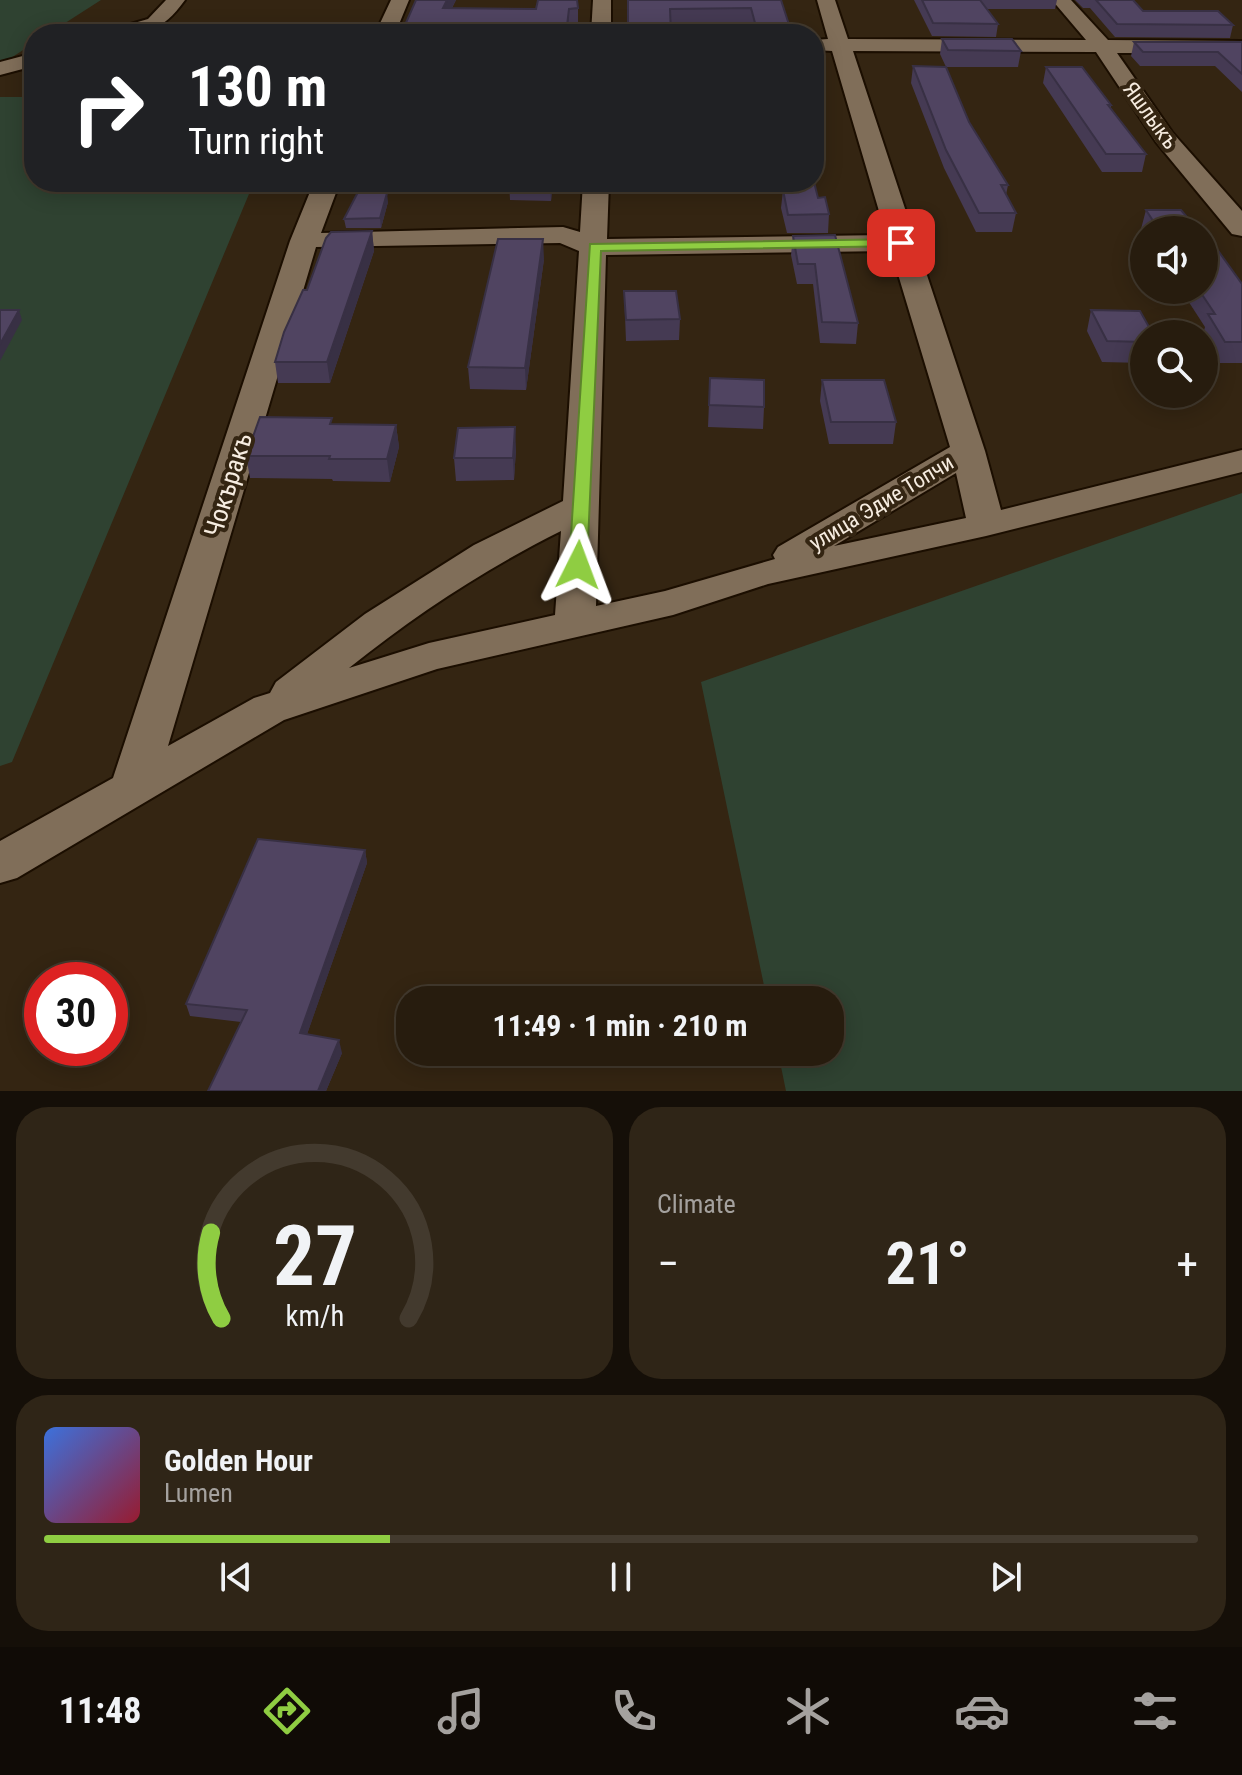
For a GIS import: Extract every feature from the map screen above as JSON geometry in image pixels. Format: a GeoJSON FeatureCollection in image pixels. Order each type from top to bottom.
{"type":"FeatureCollection","features":[{"type":"Feature","properties":{"kind":"street"},"geometry":{"type":"LineString","coordinates":[[152,24],[176,0]]}},
{"type":"Feature","properties":{"kind":"street"},"geometry":{"type":"LineString","coordinates":[[389,24],[400,0]]}},
{"type":"Feature","properties":{"kind":"street"},"geometry":{"type":"LineString","coordinates":[[601,24],[602,0]]}},
{"type":"Feature","properties":{"kind":"street","name":"улица Эдие Топчи"},"geometry":{"type":"LineString","coordinates":[[759,574],[968,451],[901,243],[827,44],[826,0]]}},
{"type":"Feature","properties":{"kind":"street","name":"Яшлыкъ"},"geometry":{"type":"LineString","coordinates":[[1061,0],[1103,47],[1164,137],[1242,228]]}},
{"type":"Feature","properties":{"kind":"street"},"geometry":{"type":"LineString","coordinates":[[827,44],[1242,47]]}},
{"type":"Feature","properties":{"kind":"street"},"geometry":{"type":"LineString","coordinates":[[0,69],[24,62]]}},
{"type":"Feature","properties":{"kind":"street","name":"Чокъракъ"},"geometry":{"type":"LineString","coordinates":[[132,789],[304,241],[323,192]]}},
{"type":"Feature","properties":{"kind":"street"},"geometry":{"type":"LineString","coordinates":[[575,625],[596,192]]}},
{"type":"Feature","properties":{"kind":"street"},"geometry":{"type":"LineString","coordinates":[[304,241],[563,235],[594,247],[901,243]]}},
{"type":"Feature","properties":{"kind":"street"},"geometry":{"type":"LineString","coordinates":[[968,451],[986,525]]}},
{"type":"Feature","properties":{"kind":"street"},"geometry":{"type":"LineString","coordinates":[[269,709],[429,657],[673,602],[759,574],[986,525],[1242,461]]}},
{"type":"Feature","properties":{"kind":"street"},"geometry":{"type":"LineString","coordinates":[[0,864],[269,709],[404,608],[488,553],[581,506]]}},
{"type":"Feature","properties":{"kind":"green space"},"geometry":{"type":"Polygon","coordinates":[[[0,0],[101,0],[64,24],[24,24],[24,49],[0,65],[0,0]]]}},
{"type":"Feature","properties":{"kind":"green space"},"geometry":{"type":"Polygon","coordinates":[[[0,97],[24,97],[24,192],[250,192],[12,762],[0,766],[0,97]]]}},
{"type":"Feature","properties":{"kind":"green space"},"geometry":{"type":"Polygon","coordinates":[[[1242,493],[1242,1091],[786,1091],[781,1066],[844,1066],[844,986],[764,986],[701,682],[1242,493]]]}},
{"type":"Feature","properties":{"kind":"building"},"geometry":{"type":"Polygon","coordinates":[[[416,0],[447,0],[443,8],[536,9],[538,0],[577,0],[578,8],[569,9],[567,24],[405,24],[416,0]]]}},
{"type":"Feature","properties":{"kind":"building"},"geometry":{"type":"Polygon","coordinates":[[[628,0],[781,0],[789,24],[755,24],[751,8],[670,9],[671,24],[628,24],[628,0]]]}},
{"type":"Feature","properties":{"kind":"building"},"geometry":{"type":"Polygon","coordinates":[[[922,0],[980,0],[998,24],[933,23],[922,0]]]}},
{"type":"Feature","properties":{"kind":"building"},"geometry":{"type":"Polygon","coordinates":[[[1096,0],[1133,0],[1143,11],[1218,11],[1233,25],[1117,24],[1096,0]]]}},
{"type":"Feature","properties":{"kind":"building"},"geometry":{"type":"Polygon","coordinates":[[[942,39],[1012,39],[1021,51],[948,50],[942,39]]]}},
{"type":"Feature","properties":{"kind":"building"},"geometry":{"type":"Polygon","coordinates":[[[1134,42],[1242,42],[1242,74],[1218,52],[1143,52],[1134,42]]]}},
{"type":"Feature","properties":{"kind":"building"},"geometry":{"type":"Polygon","coordinates":[[[913,66],[946,67],[969,122],[1008,185],[1001,185],[1016,213],[979,213],[946,150],[913,66]]]}},
{"type":"Feature","properties":{"kind":"building"},"geometry":{"type":"Polygon","coordinates":[[[1046,67],[1082,67],[1146,154],[1106,154],[1046,67]]]}},
{"type":"Feature","properties":{"kind":"building"},"geometry":{"type":"Polygon","coordinates":[[[358,192],[387,193],[380,218],[344,219],[358,192]]]}},
{"type":"Feature","properties":{"kind":"building"},"geometry":{"type":"Polygon","coordinates":[[[783,192],[816,192],[818,198],[825,197],[829,214],[788,215],[783,192]]]}},
{"type":"Feature","properties":{"kind":"building"},"geometry":{"type":"Polygon","coordinates":[[[1146,210],[1181,210],[1186,216],[1150,216],[1146,210]]]}},
{"type":"Feature","properties":{"kind":"building"},"geometry":{"type":"Polygon","coordinates":[[[372,231],[327,362],[275,362],[284,332],[303,290],[307,290],[326,238],[331,232],[372,231]]]}},
{"type":"Feature","properties":{"kind":"building"},"geometry":{"type":"Polygon","coordinates":[[[835,235],[858,323],[822,322],[815,264],[798,264],[793,236],[835,235]]]}},
{"type":"Feature","properties":{"kind":"building"},"geometry":{"type":"Polygon","coordinates":[[[498,239],[543,239],[525,368],[468,367],[498,239]]]}},
{"type":"Feature","properties":{"kind":"building"},"geometry":{"type":"Polygon","coordinates":[[[1218,251],[1242,284],[1242,342],[1225,342],[1218,330],[1218,320],[1212,320],[1208,314],[1215,314],[1208,304],[1218,304],[1218,251]]]}},
{"type":"Feature","properties":{"kind":"building"},"geometry":{"type":"Polygon","coordinates":[[[624,291],[676,291],[680,319],[626,320],[624,291]]]}},
{"type":"Feature","properties":{"kind":"building"},"geometry":{"type":"Polygon","coordinates":[[[0,310],[19,310],[0,344],[0,310]]]}},
{"type":"Feature","properties":{"kind":"building"},"geometry":{"type":"Polygon","coordinates":[[[1091,310],[1140,311],[1145,320],[1130,320],[1130,342],[1107,341],[1091,310]]]}},
{"type":"Feature","properties":{"kind":"building"},"geometry":{"type":"Polygon","coordinates":[[[710,378],[764,380],[764,407],[709,405],[710,378]]]}},
{"type":"Feature","properties":{"kind":"building"},"geometry":{"type":"Polygon","coordinates":[[[822,380],[884,380],[896,422],[831,422],[822,380]]]}},
{"type":"Feature","properties":{"kind":"building"},"geometry":{"type":"Polygon","coordinates":[[[260,417],[332,418],[330,424],[396,425],[387,459],[246,456],[260,417]]]}},
{"type":"Feature","properties":{"kind":"building"},"geometry":{"type":"Polygon","coordinates":[[[515,427],[513,458],[454,458],[458,428],[515,427]]]}},
{"type":"Feature","properties":{"kind":"building"},"geometry":{"type":"Polygon","coordinates":[[[258,839],[365,850],[300,1033],[339,1040],[318,1091],[208,1091],[247,1010],[186,1004],[258,839]]]}},
{"type":"Feature","properties":{"kind":"route"},"geometry":{"type":"LineString","coordinates":[[578,565],[594,247],[901,243]]}}]}
